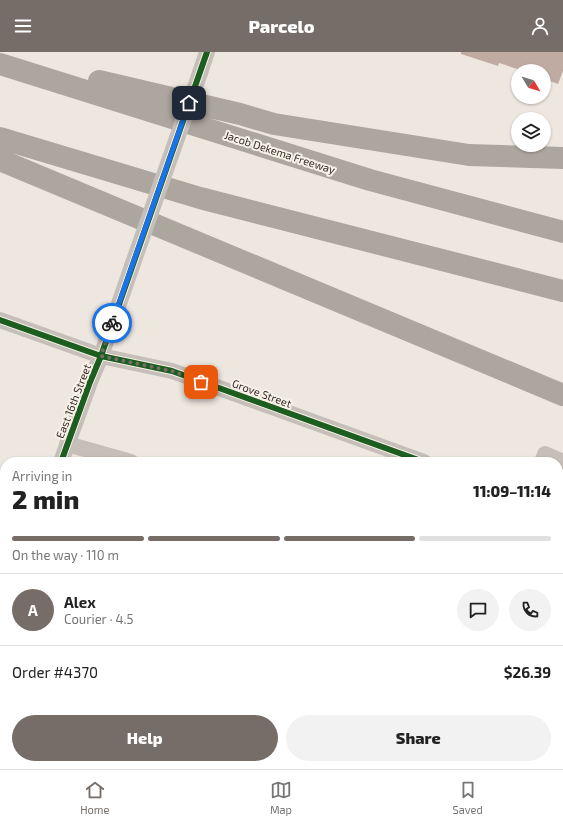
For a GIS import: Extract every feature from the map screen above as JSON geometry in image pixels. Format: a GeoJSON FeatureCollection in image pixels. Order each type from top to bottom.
{"type":"FeatureCollection","features":[{"type":"Feature","properties":{"kind":"highway"},"geometry":{"type":"LineString","coordinates":[[0,52],[111,84],[240,114],[274,124],[469,155],[563,158]]}},
{"type":"Feature","properties":{"kind":"highway","name":"Jacob Dekema Freeway"},"geometry":{"type":"LineString","coordinates":[[0,64],[370,180],[563,232]]}},
{"type":"Feature","properties":{"kind":"highway"},"geometry":{"type":"LineString","coordinates":[[0,138],[200,198],[563,291]]}},
{"type":"Feature","properties":{"kind":"highway"},"geometry":{"type":"LineString","coordinates":[[0,160],[563,395]]}},
{"type":"Feature","properties":{"kind":"street","name":"East 16th Street"},"geometry":{"type":"LineString","coordinates":[[63,457],[101,356],[207,52]]}},
{"type":"Feature","properties":{"kind":"street","name":"Grove Street"},"geometry":{"type":"LineString","coordinates":[[0,320],[101,356],[172,371],[410,457]]}},
{"type":"Feature","properties":{"kind":"street"},"geometry":{"type":"LineString","coordinates":[[67,444],[113,457]]}},
{"type":"Feature","properties":{"kind":"street"},"geometry":{"type":"LineString","coordinates":[[544,457],[545,454],[552,457]]}},
{"type":"Feature","properties":{"kind":"building"},"geometry":{"type":"Polygon","coordinates":[[[461,52],[563,52],[563,71],[558,84],[551,82],[551,64],[511,64],[511,67],[499,63],[498,66],[461,54],[461,52]]]}},
{"type":"Feature","properties":{"kind":"cycle path"},"geometry":{"type":"LineString","coordinates":[[63,457],[101,356],[207,52]]}},
{"type":"Feature","properties":{"kind":"cycle path"},"geometry":{"type":"LineString","coordinates":[[0,320],[101,356],[172,371],[410,457]]}},
{"type":"Feature","properties":{"kind":"way so far"},"geometry":{"type":"LineString","coordinates":[[112,323],[101,356],[172,371],[201,382]]}},
{"type":"Feature","properties":{"kind":"route"},"geometry":{"type":"LineString","coordinates":[[112,323],[189,103]]}}]}
